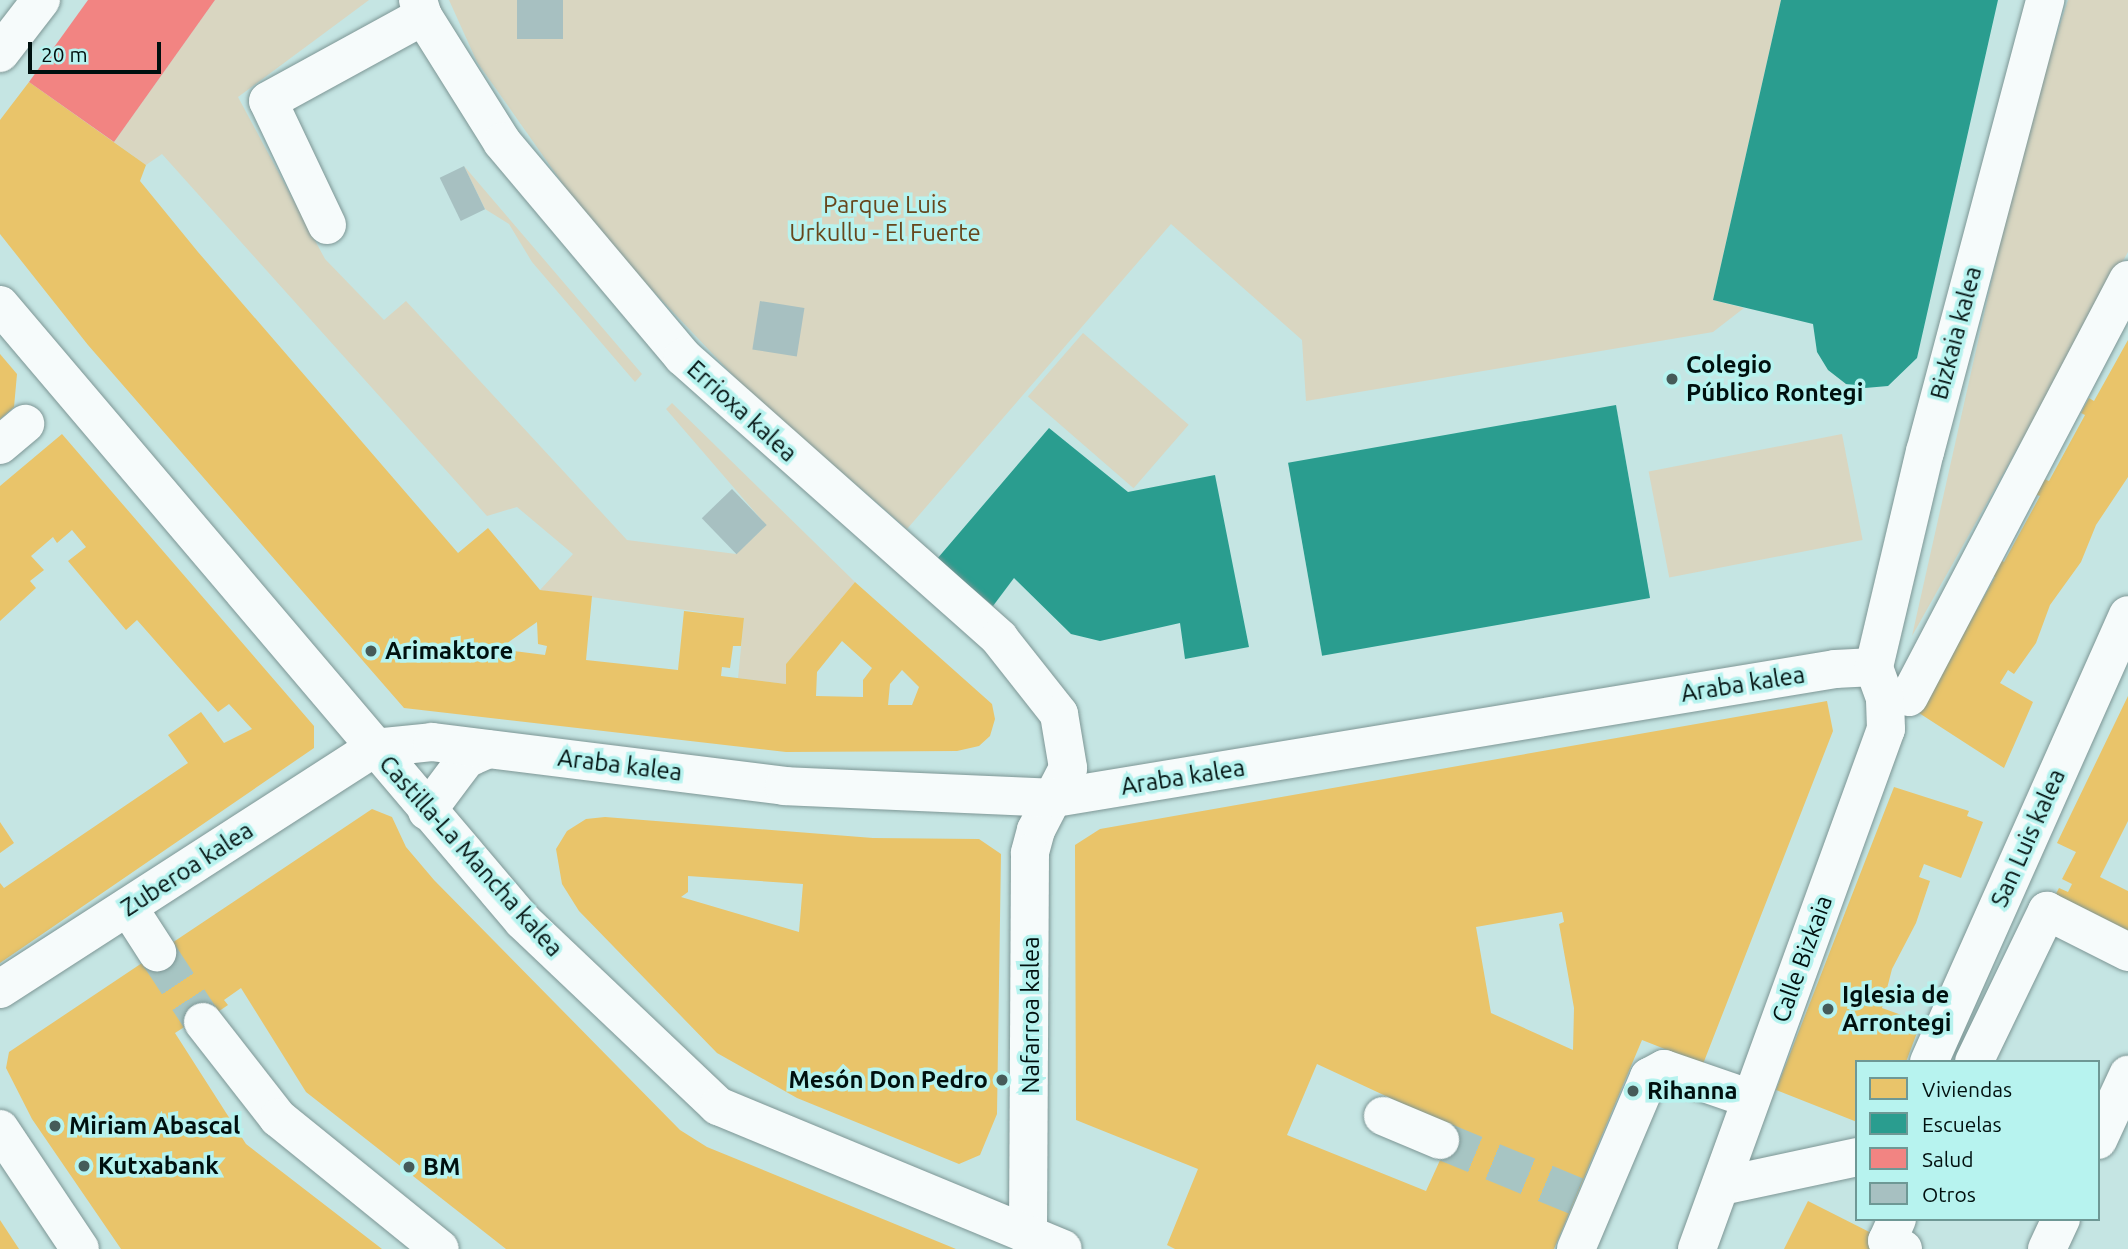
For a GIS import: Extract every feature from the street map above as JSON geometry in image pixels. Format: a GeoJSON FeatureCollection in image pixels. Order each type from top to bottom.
{"type":"FeatureCollection","features":[{"type":"Feature","properties":{"kind":"street"},"geometry":{"type":"LineString","coordinates":[[0,53],[41,0]]}},
{"type":"Feature","properties":{"kind":"street","name":"Bizkaia kalea"},"geometry":{"type":"LineString","coordinates":[[1874,667],[1932,425],[2045,0]]}},
{"type":"Feature","properties":{"kind":"street"},"geometry":{"type":"LineString","coordinates":[[327,225],[268,101],[420,8]]}},
{"type":"Feature","properties":{"kind":"street","name":"Errioxa kalea"},"geometry":{"type":"LineString","coordinates":[[420,8],[502,142],[683,357],[999,638],[1059,715],[1068,768],[1055,798]]}},
{"type":"Feature","properties":{"kind":"street"},"geometry":{"type":"LineString","coordinates":[[1909,696],[2128,280]]}},
{"type":"Feature","properties":{"kind":"street","name":"Castilla-La Mancha kalea"},"geometry":{"type":"LineString","coordinates":[[0,305],[523,921],[718,1106],[1046,1243]]}},
{"type":"Feature","properties":{"kind":"street","name":"San Luis kalea"},"geometry":{"type":"LineString","coordinates":[[1930,1060],[2128,615]]}},
{"type":"Feature","properties":{"kind":"street","name":"Araba kalea"},"geometry":{"type":"LineString","coordinates":[[374,748],[432,742],[784,786],[1055,798],[1835,669],[1874,667]]}},
{"type":"Feature","properties":{"kind":"street","name":"Calle Bizkaia"},"geometry":{"type":"LineString","coordinates":[[1697,1249],[1886,729],[1885,698],[1874,667]]}},
{"type":"Feature","properties":{"kind":"street","name":"Zuberoa kalea"},"geometry":{"type":"LineString","coordinates":[[0,989],[374,748]]}},
{"type":"Feature","properties":{"kind":"street"},"geometry":{"type":"LineString","coordinates":[[427,811],[466,759],[488,749]]}},
{"type":"Feature","properties":{"kind":"street","name":"Nafarroa kalea"},"geometry":{"type":"LineString","coordinates":[[1046,1243],[1030,853],[1036,830],[1055,798]]}},
{"type":"Feature","properties":{"kind":"street"},"geometry":{"type":"LineString","coordinates":[[128,906],[158,952]]}},
{"type":"Feature","properties":{"kind":"street"},"geometry":{"type":"LineString","coordinates":[[1975,1060],[2047,911],[2128,952]]}},
{"type":"Feature","properties":{"kind":"street"},"geometry":{"type":"LineString","coordinates":[[203,1023],[278,1118],[440,1249]]}},
{"type":"Feature","properties":{"kind":"street"},"geometry":{"type":"LineString","coordinates":[[1576,1249],[1585,1199],[1649,1077],[1664,1069],[1751,1099]]}},
{"type":"Feature","properties":{"kind":"street"},"geometry":{"type":"LineString","coordinates":[[2100,1136],[2128,1076]]}},
{"type":"Feature","properties":{"kind":"street"},"geometry":{"type":"LineString","coordinates":[[1383,1116],[1440,1140]]}},
{"type":"Feature","properties":{"kind":"street"},"geometry":{"type":"LineString","coordinates":[[0,1129],[80,1249]]}},
{"type":"Feature","properties":{"kind":"street"},"geometry":{"type":"LineString","coordinates":[[1722,1186],[1855,1157]]}},
{"type":"Feature","properties":{"kind":"street"},"geometry":{"type":"LineString","coordinates":[[1896,1221],[1887,1241],[1903,1249]]}},
{"type":"Feature","properties":{"kind":"street"},"geometry":{"type":"LineString","coordinates":[[2048,1249],[2060,1221]]}},
{"type":"Feature","properties":{"kind":"green space"},"geometry":{"type":"Polygon","coordinates":[[[215,0],[369,0],[238,97],[325,259],[384,320],[406,301],[627,540],[736,554],[766,525],[666,409],[672,403],[855,582],[786,664],[786,684],[738,678],[744,618],[540,590],[573,554],[517,507],[487,516],[162,154],[146,165],[114,142],[215,0]]]}},
{"type":"Feature","properties":{"kind":"green space","name":"Parque Luis Urkullu - El Fuerte"},"geometry":{"type":"Polygon","coordinates":[[[449,0],[1781,0],[1713,300],[1744,308],[1713,332],[1306,401],[1302,340],[1171,224],[907,529],[749,392],[596,231],[477,62],[449,0]]]}},
{"type":"Feature","properties":{"kind":"green space"},"geometry":{"type":"Polygon","coordinates":[[[2068,0],[2128,0],[2128,252],[1912,636],[2024,136],[2068,0]]]}},
{"type":"Feature","properties":{"kind":"green space"},"geometry":{"type":"Polygon","coordinates":[[[464,166],[642,374],[635,382],[532,262],[509,224],[485,209],[464,166]]]}},
{"type":"Feature","properties":{"kind":"green space"},"geometry":{"type":"Polygon","coordinates":[[[1083,333],[1189,425],[1134,488],[1028,396],[1083,333]]]}},
{"type":"Feature","properties":{"kind":"green space"},"geometry":{"type":"Polygon","coordinates":[[[1842,434],[1863,540],[1669,578],[1649,472],[1842,434]]]}},
{"type":"Feature","properties":{"kind":"building: Viviendas"},"geometry":{"type":"Polygon","coordinates":[[[29,82],[146,165],[140,181],[458,553],[488,528],[540,590],[592,596],[586,660],[678,670],[684,611],[744,618],[741,646],[733,646],[730,668],[722,667],[721,676],[786,684],[786,664],[855,582],[992,704],[995,719],[990,736],[979,746],[957,751],[786,752],[404,708],[88,345],[0,234],[0,120],[29,82]],[[537,622],[499,649],[545,655],[547,646],[538,644],[537,622]],[[842,641],[817,672],[816,696],[863,697],[863,680],[872,668],[842,641]],[[902,670],[890,684],[888,705],[912,705],[919,687],[902,670]]]}},
{"type":"Feature","properties":{"kind":"building: Viviendas"},"geometry":{"type":"Polygon","coordinates":[[[2128,340],[2128,477],[2096,525],[2081,562],[2050,605],[2036,643],[2014,674],[2008,670],[2000,683],[2033,702],[2004,768],[1919,713],[1995,577],[1990,574],[1999,559],[2004,562],[2040,496],[2035,494],[2044,479],[2049,481],[2085,415],[2081,413],[2089,398],[2094,401],[2128,340]]]}},
{"type":"Feature","properties":{"kind":"building: Viviendas"},"geometry":{"type":"Polygon","coordinates":[[[0,354],[17,374],[14,407],[0,419],[0,354]]]}},
{"type":"Feature","properties":{"kind":"building: Viviendas"},"geometry":{"type":"Polygon","coordinates":[[[62,434],[314,726],[314,748],[0,963],[0,883],[4,888],[188,763],[168,735],[201,712],[224,743],[252,729],[229,704],[218,712],[137,620],[126,630],[68,561],[86,547],[72,530],[57,543],[53,537],[31,556],[44,570],[30,581],[36,588],[0,621],[0,486],[62,434]]]}},
{"type":"Feature","properties":{"kind":"building: Viviendas"},"geometry":{"type":"Polygon","coordinates":[[[2128,696],[2128,821],[2100,877],[2128,891],[2128,952],[2047,911],[2059,888],[2068,892],[2072,884],[2062,879],[2076,852],[2057,843],[2128,696]]]}},
{"type":"Feature","properties":{"kind":"building: Viviendas"},"geometry":{"type":"Polygon","coordinates":[[[1827,701],[1833,731],[1703,1064],[1642,1040],[1554,1249],[1175,1249],[1167,1245],[1198,1169],[1076,1120],[1075,845],[1100,829],[1827,701]],[[1562,912],[1476,927],[1491,1013],[1573,1050],[1574,1008],[1559,924],[1564,922],[1562,912]],[[1317,1064],[1287,1135],[1426,1191],[1441,1158],[1446,1124],[1317,1064]]]}},
{"type":"Feature","properties":{"kind":"building: Viviendas"},"geometry":{"type":"Polygon","coordinates":[[[1894,787],[1969,811],[1967,816],[1983,822],[1961,878],[1924,864],[1919,877],[1930,881],[1916,923],[1892,969],[1882,1008],[1921,1022],[1907,1060],[1855,1060],[1855,1121],[1776,1090],[1894,787]]]}},
{"type":"Feature","properties":{"kind":"building: Viviendas"},"geometry":{"type":"Polygon","coordinates":[[[372,809],[392,817],[406,847],[434,880],[680,1130],[707,1147],[956,1249],[506,1249],[306,1092],[241,988],[224,1000],[228,1005],[203,1022],[192,1022],[175,1033],[246,1144],[382,1249],[121,1249],[32,1119],[6,1068],[9,1052],[372,809]]]}},
{"type":"Feature","properties":{"kind":"building: Viviendas"},"geometry":{"type":"Polygon","coordinates":[[[605,817],[873,838],[979,839],[1001,854],[997,1114],[980,1155],[959,1164],[797,1098],[717,1053],[579,911],[562,884],[556,849],[567,831],[586,819],[605,817]],[[688,876],[688,892],[681,897],[799,932],[803,884],[688,876]]]}},
{"type":"Feature","properties":{"kind":"building: Viviendas"},"geometry":{"type":"Polygon","coordinates":[[[0,822],[14,843],[0,853],[0,822]]]}},
{"type":"Feature","properties":{"kind":"building: Viviendas"},"geometry":{"type":"Polygon","coordinates":[[[1808,1201],[1903,1249],[1784,1249],[1808,1201]]]}},
{"type":"Feature","properties":{"kind":"building: Viviendas"},"geometry":{"type":"Polygon","coordinates":[[[0,1220],[19,1249],[0,1249],[0,1220]]]}},
{"type":"Feature","properties":{"kind":"building: Escuelas"},"geometry":{"type":"Polygon","coordinates":[[[1781,0],[1998,0],[1917,358],[1888,386],[1865,388],[1846,384],[1828,370],[1817,352],[1813,324],[1713,300],[1781,0]]]}},
{"type":"Feature","properties":{"kind":"building: Escuelas"},"geometry":{"type":"Polygon","coordinates":[[[1616,405],[1650,598],[1322,656],[1288,463],[1616,405]]]}},
{"type":"Feature","properties":{"kind":"building: Escuelas"},"geometry":{"type":"Polygon","coordinates":[[[1049,428],[1128,492],[1215,475],[1249,647],[1185,659],[1180,623],[1100,641],[1071,634],[1014,578],[993,606],[937,559],[1049,428]]]}},
{"type":"Feature","properties":{"kind":"building: Salud"},"geometry":{"type":"Polygon","coordinates":[[[88,0],[215,0],[114,142],[29,82],[88,0]]]}},
{"type":"Feature","properties":{"kind":"building: Otros"},"geometry":{"type":"Polygon","coordinates":[[[517,0],[563,0],[563,39],[517,39],[517,0]]]}},
{"type":"Feature","properties":{"kind":"building: Otros"},"geometry":{"type":"Polygon","coordinates":[[[464,166],[485,209],[461,221],[440,178],[464,166]]]}},
{"type":"Feature","properties":{"kind":"building: Otros"},"geometry":{"type":"Polygon","coordinates":[[[760,301],[804,308],[797,356],[752,349],[760,301]]]}},
{"type":"Feature","properties":{"kind":"building: Otros"},"geometry":{"type":"Polygon","coordinates":[[[732,489],[767,525],[737,554],[702,518],[732,489]]]}},
{"type":"Feature","properties":{"kind":"tunnel"},"geometry":{"type":"LineString","coordinates":[[157,952],[203,1022]]}},
{"type":"Feature","properties":{"kind":"tunnel"},"geometry":{"type":"LineString","coordinates":[[1440,1140],[1576,1196]]}},
{"type":"Feature","properties":{"kind":"place","name":"Colegio Público Rontegi"},"geometry":{"type":"Point","coordinates":[1672,379]}},
{"type":"Feature","properties":{"kind":"place","name":"Arimaktore"},"geometry":{"type":"Point","coordinates":[371,651]}},
{"type":"Feature","properties":{"kind":"place","name":"Iglesia de Arrontegi"},"geometry":{"type":"Point","coordinates":[1828,1009]}},
{"type":"Feature","properties":{"kind":"place","name":"Mesón Don Pedro"},"geometry":{"type":"Point","coordinates":[1002,1080]}},
{"type":"Feature","properties":{"kind":"place","name":"Rihanna"},"geometry":{"type":"Point","coordinates":[1633,1091]}},
{"type":"Feature","properties":{"kind":"place","name":"Miriam Abascal"},"geometry":{"type":"Point","coordinates":[55,1126]}},
{"type":"Feature","properties":{"kind":"place","name":"Kutxabank"},"geometry":{"type":"Point","coordinates":[84,1166]}},
{"type":"Feature","properties":{"kind":"place","name":"BM"},"geometry":{"type":"Point","coordinates":[409,1167]}}]}
